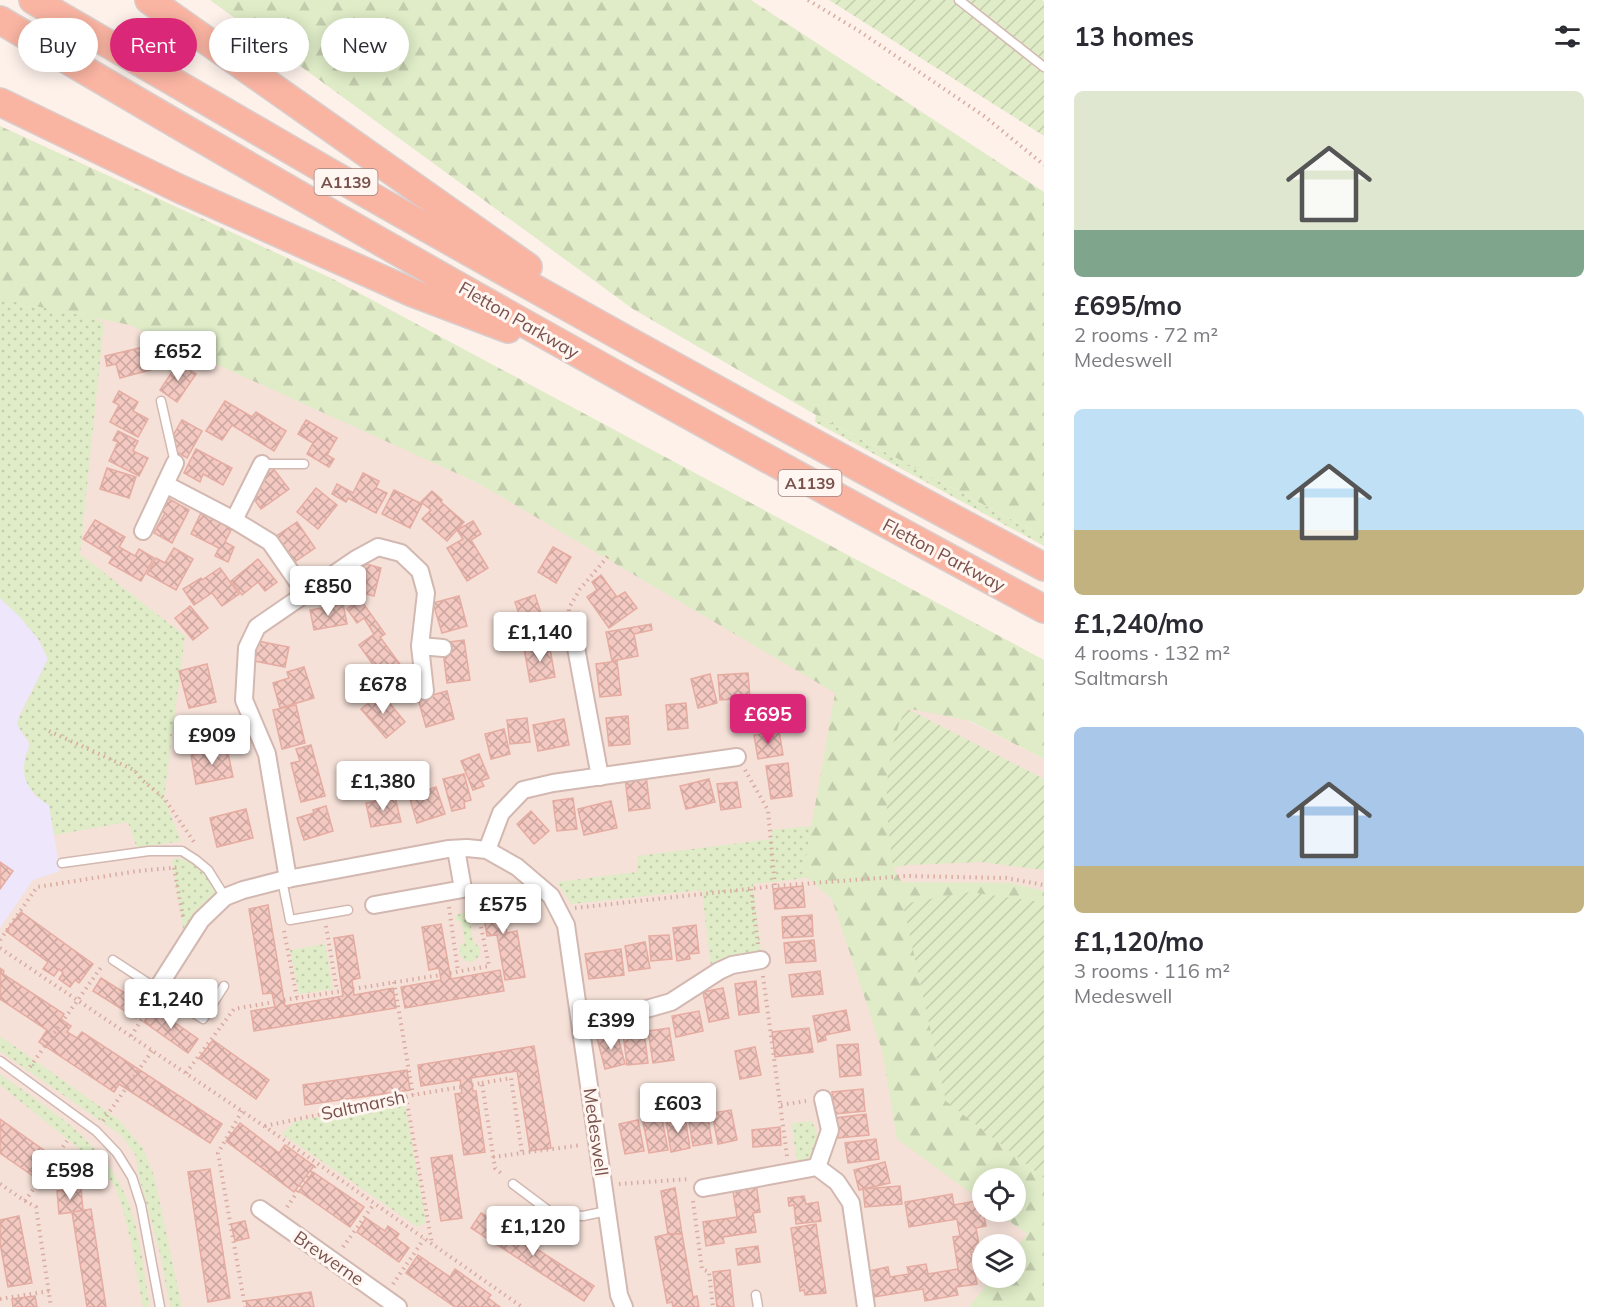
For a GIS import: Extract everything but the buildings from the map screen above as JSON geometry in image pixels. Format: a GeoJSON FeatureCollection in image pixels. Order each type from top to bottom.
{"type":"FeatureCollection","features":[{"type":"Feature","properties":{"kind":"highway","name":"Fletton Parkway"},"geometry":{"type":"LineString","coordinates":[[33,0],[323,169],[661,360],[834,456],[1044,567]]}},
{"type":"Feature","properties":{"kind":"highway"},"geometry":{"type":"LineString","coordinates":[[149,0],[661,360]]}},
{"type":"Feature","properties":{"kind":"highway","name":"Fletton Parkway"},"geometry":{"type":"LineString","coordinates":[[0,20],[588,359],[817,487],[1044,609]]}},
{"type":"Feature","properties":{"kind":"highway"},"geometry":{"type":"LineString","coordinates":[[0,102],[180,189],[412,293],[588,359]]}},
{"type":"Feature","properties":{"kind":"street"},"geometry":{"type":"LineString","coordinates":[[143,531],[176,463]]}},
{"type":"Feature","properties":{"kind":"street"},"geometry":{"type":"LineString","coordinates":[[234,520],[262,464]]}},
{"type":"Feature","properties":{"kind":"street"},"geometry":{"type":"LineString","coordinates":[[165,484],[234,520],[270,542],[306,594]]}},
{"type":"Feature","properties":{"kind":"street"},"geometry":{"type":"LineString","coordinates":[[285,880],[267,754],[244,700],[247,648],[257,627],[356,559],[378,547],[400,553],[420,571],[426,593],[420,646],[425,691]]}},
{"type":"Feature","properties":{"kind":"street"},"geometry":{"type":"LineString","coordinates":[[572,626],[600,777]]}},
{"type":"Feature","properties":{"kind":"street"},"geometry":{"type":"LineString","coordinates":[[420,646],[443,648]]}},
{"type":"Feature","properties":{"kind":"street"},"geometry":{"type":"LineString","coordinates":[[487,850],[501,813],[523,790],[553,783],[737,757]]}},
{"type":"Feature","properties":{"kind":"street","name":"Medeswell"},"geometry":{"type":"LineString","coordinates":[[227,896],[285,880],[448,849],[487,850],[517,867],[551,896],[566,925],[619,1295],[624,1307]]}},
{"type":"Feature","properties":{"kind":"street"},"geometry":{"type":"LineString","coordinates":[[374,905],[464,889],[456,849]]}},
{"type":"Feature","properties":{"kind":"street"},"geometry":{"type":"LineString","coordinates":[[159,990],[201,920],[227,896]]}},
{"type":"Feature","properties":{"kind":"street"},"geometry":{"type":"LineString","coordinates":[[580,1021],[643,1010],[671,1002],[719,971],[732,965],[761,960]]}},
{"type":"Feature","properties":{"kind":"street"},"geometry":{"type":"LineString","coordinates":[[817,1167],[830,1130],[823,1099]]}},
{"type":"Feature","properties":{"kind":"street"},"geometry":{"type":"LineString","coordinates":[[703,1188],[817,1167],[837,1182],[851,1203],[866,1307]]}},
{"type":"Feature","properties":{"kind":"street","name":"Brewerne"},"geometry":{"type":"LineString","coordinates":[[260,1209],[398,1307]]}},
{"type":"Feature","properties":{"kind":"lane"},"geometry":{"type":"LineString","coordinates":[[959,0],[1044,67]]}},
{"type":"Feature","properties":{"kind":"lane"},"geometry":{"type":"LineString","coordinates":[[161,402],[176,463]]}},
{"type":"Feature","properties":{"kind":"lane"},"geometry":{"type":"LineString","coordinates":[[262,464],[304,464]]}},
{"type":"Feature","properties":{"kind":"lane"},"geometry":{"type":"LineString","coordinates":[[62,863],[149,850],[182,851],[208,870],[227,896]]}},
{"type":"Feature","properties":{"kind":"lane"},"geometry":{"type":"LineString","coordinates":[[285,880],[290,920],[348,910]]}},
{"type":"Feature","properties":{"kind":"lane"},"geometry":{"type":"LineString","coordinates":[[113,960],[203,1018],[224,986]]}},
{"type":"Feature","properties":{"kind":"lane"},"geometry":{"type":"LineString","coordinates":[[0,1061],[96,1131],[117,1154],[132,1177],[145,1222],[160,1307]]}},
{"type":"Feature","properties":{"kind":"lane"},"geometry":{"type":"LineString","coordinates":[[513,1184],[553,1214],[584,1216],[607,1211]]}},
{"type":"Feature","properties":{"kind":"lane"},"geometry":{"type":"LineString","coordinates":[[756,1294],[758,1307]]}},
{"type":"Feature","properties":{"kind":"path"},"geometry":{"type":"LineString","coordinates":[[808,0],[859,31],[984,116],[1044,165]]}},
{"type":"Feature","properties":{"kind":"path"},"geometry":{"type":"LineString","coordinates":[[572,626],[569,608],[580,589],[609,555]]}},
{"type":"Feature","properties":{"kind":"path"},"geometry":{"type":"LineString","coordinates":[[49,731],[134,770],[142,780],[164,798],[197,847]]}},
{"type":"Feature","properties":{"kind":"path"},"geometry":{"type":"LineString","coordinates":[[737,757],[768,810],[775,886]]}},
{"type":"Feature","properties":{"kind":"path"},"geometry":{"type":"LineString","coordinates":[[0,940],[37,887],[138,871],[185,867],[199,862]]}},
{"type":"Feature","properties":{"kind":"path"},"geometry":{"type":"LineString","coordinates":[[174,868],[187,942]]}},
{"type":"Feature","properties":{"kind":"path"},"geometry":{"type":"LineString","coordinates":[[560,910],[775,886],[906,876],[1006,878],[1044,885]]}},
{"type":"Feature","properties":{"kind":"path"},"geometry":{"type":"LineString","coordinates":[[450,973],[489,966],[478,912],[464,889]]}},
{"type":"Feature","properties":{"kind":"path"},"geometry":{"type":"LineString","coordinates":[[751,889],[789,1172]]}},
{"type":"Feature","properties":{"kind":"path"},"geometry":{"type":"LineString","coordinates":[[446,892],[458,972]]}},
{"type":"Feature","properties":{"kind":"path"},"geometry":{"type":"LineString","coordinates":[[288,908],[280,909],[297,998]]}},
{"type":"Feature","properties":{"kind":"path"},"geometry":{"type":"LineString","coordinates":[[324,914],[337,991]]}},
{"type":"Feature","properties":{"kind":"path"},"geometry":{"type":"LineString","coordinates":[[0,948],[264,1126],[522,1307]]}},
{"type":"Feature","properties":{"kind":"path"},"geometry":{"type":"LineString","coordinates":[[23,1078],[109,957],[113,960]]}},
{"type":"Feature","properties":{"kind":"path"},"geometry":{"type":"LineString","coordinates":[[353,989],[440,975]]}},
{"type":"Feature","properties":{"kind":"path"},"geometry":{"type":"LineString","coordinates":[[394,982],[413,1095]]}},
{"type":"Feature","properties":{"kind":"path"},"geometry":{"type":"LineString","coordinates":[[131,1036],[159,990]]}},
{"type":"Feature","properties":{"kind":"path"},"geometry":{"type":"LineString","coordinates":[[285,1000],[342,991]]}},
{"type":"Feature","properties":{"kind":"path"},"geometry":{"type":"LineString","coordinates":[[186,1073],[234,1009],[274,1002]]}},
{"type":"Feature","properties":{"kind":"path"},"geometry":{"type":"LineString","coordinates":[[96,1131],[153,1051]]}},
{"type":"Feature","properties":{"kind":"path"},"geometry":{"type":"LineString","coordinates":[[472,1085],[511,1078],[522,1153]]}},
{"type":"Feature","properties":{"kind":"path"},"geometry":{"type":"LineString","coordinates":[[482,1083],[495,1168],[513,1184]]}},
{"type":"Feature","properties":{"kind":"path","name":"Saltmarsh"},"geometry":{"type":"LineString","coordinates":[[264,1126],[461,1087]]}},
{"type":"Feature","properties":{"kind":"path"},"geometry":{"type":"LineString","coordinates":[[406,1097],[432,1245]]}},
{"type":"Feature","properties":{"kind":"path"},"geometry":{"type":"LineString","coordinates":[[780,1105],[823,1099]]}},
{"type":"Feature","properties":{"kind":"path"},"geometry":{"type":"LineString","coordinates":[[242,1111],[218,1153],[245,1307]]}},
{"type":"Feature","properties":{"kind":"path"},"geometry":{"type":"LineString","coordinates":[[25,1201],[67,1141]]}},
{"type":"Feature","properties":{"kind":"path"},"geometry":{"type":"LineString","coordinates":[[493,1157],[598,1143]]}},
{"type":"Feature","properties":{"kind":"path"},"geometry":{"type":"LineString","coordinates":[[276,1221],[317,1163]]}},
{"type":"Feature","properties":{"kind":"path"},"geometry":{"type":"LineString","coordinates":[[603,1185],[702,1178],[703,1188],[693,1196],[702,1269],[709,1272],[713,1307]]}},
{"type":"Feature","properties":{"kind":"path"},"geometry":{"type":"LineString","coordinates":[[0,1184],[36,1206],[51,1307]]}},
{"type":"Feature","properties":{"kind":"path"},"geometry":{"type":"LineString","coordinates":[[333,1261],[374,1204]]}},
{"type":"Feature","properties":{"kind":"path"},"geometry":{"type":"LineString","coordinates":[[384,1297],[424,1239]]}},
{"type":"Feature","properties":{"kind":"path"},"geometry":{"type":"LineString","coordinates":[[0,1299],[49,1291]]}},
{"type":"Feature","properties":{"kind":"shaded area"},"geometry":{"type":"Polygon","coordinates":[[[0,254],[862,667],[1044,759],[1044,1307],[0,1307],[0,254]]]}},
{"type":"Feature","properties":{"kind":"shaded area"},"geometry":{"type":"Polygon","coordinates":[[[0,598],[39,640],[48,659],[19,716],[23,735],[28,740],[29,747],[25,757],[34,795],[49,805],[60,871],[33,880],[0,928],[0,598]]]}},
{"type":"Feature","properties":{"kind":"green space"},"geometry":{"type":"Polygon","coordinates":[[[210,0],[751,0],[1044,192],[1044,537],[816,415],[633,309],[309,72],[309,18],[235,18],[210,0]]]}},
{"type":"Feature","properties":{"kind":"green space"},"geometry":{"type":"Polygon","coordinates":[[[829,0],[1042,0],[1044,2],[1044,136],[829,0]]]}},
{"type":"Feature","properties":{"kind":"green space"},"geometry":{"type":"Polygon","coordinates":[[[0,126],[331,278],[1044,660],[1044,759],[970,721],[906,708],[890,760],[893,868],[902,882],[1011,883],[1044,891],[1044,905],[1034,901],[946,1101],[1044,1178],[1044,1307],[969,1307],[984,1288],[1026,1288],[1027,1234],[1011,1222],[1026,1222],[1026,1168],[972,1168],[972,1194],[897,1139],[882,1050],[832,899],[803,874],[835,693],[478,483],[130,325],[0,299],[0,126]]]}},
{"type":"Feature","properties":{"kind":"green space"},"geometry":{"type":"Polygon","coordinates":[[[0,274],[104,323],[80,554],[185,636],[164,798],[181,841],[137,848],[128,822],[54,835],[49,805],[32,791],[25,779],[24,764],[29,744],[17,722],[48,659],[39,640],[0,598],[0,274]]]}},
{"type":"Feature","properties":{"kind":"green space"},"geometry":{"type":"Polygon","coordinates":[[[816,415],[1044,537],[1044,546],[815,422],[816,415]]]}},
{"type":"Feature","properties":{"kind":"green space"},"geometry":{"type":"Polygon","coordinates":[[[906,708],[1044,779],[1044,870],[981,862],[907,865],[893,868],[887,791],[891,754],[906,708]]]}},
{"type":"Feature","properties":{"kind":"green space"},"geometry":{"type":"Polygon","coordinates":[[[812,826],[806,878],[753,884],[762,960],[711,967],[702,890],[571,904],[557,882],[637,872],[638,856],[771,839],[772,830],[812,826]]]}},
{"type":"Feature","properties":{"kind":"green space"},"geometry":{"type":"Polygon","coordinates":[[[180,858],[195,864],[204,872],[219,896],[184,934],[172,860],[180,858]]]}},
{"type":"Feature","properties":{"kind":"green space"},"geometry":{"type":"Polygon","coordinates":[[[969,892],[1034,901],[1044,905],[1044,1178],[946,1101],[903,904],[969,892]]]}},
{"type":"Feature","properties":{"kind":"green space"},"geometry":{"type":"Polygon","coordinates":[[[469,912],[473,941],[480,948],[479,956],[473,962],[465,961],[460,954],[460,946],[465,942],[461,921],[455,921],[455,915],[469,912]]]}},
{"type":"Feature","properties":{"kind":"green space"},"geometry":{"type":"Polygon","coordinates":[[[325,944],[333,989],[299,994],[290,950],[325,944]]]}},
{"type":"Feature","properties":{"kind":"green space"},"geometry":{"type":"Polygon","coordinates":[[[0,1036],[119,1120],[143,1148],[154,1176],[182,1307],[170,1307],[160,1253],[138,1173],[136,1156],[121,1135],[0,1051],[0,1036]]]}},
{"type":"Feature","properties":{"kind":"green space"},"geometry":{"type":"Polygon","coordinates":[[[0,1074],[81,1135],[113,1173],[125,1195],[134,1220],[150,1307],[143,1307],[131,1242],[114,1185],[91,1158],[0,1085],[0,1074]]]}},
{"type":"Feature","properties":{"kind":"green space"},"geometry":{"type":"Polygon","coordinates":[[[404,1100],[426,1222],[418,1227],[282,1134],[294,1122],[404,1100]]]}},
{"type":"Feature","properties":{"kind":"green space"},"geometry":{"type":"Polygon","coordinates":[[[811,1121],[817,1135],[817,1144],[812,1159],[797,1161],[791,1123],[811,1121]]]}}]}
